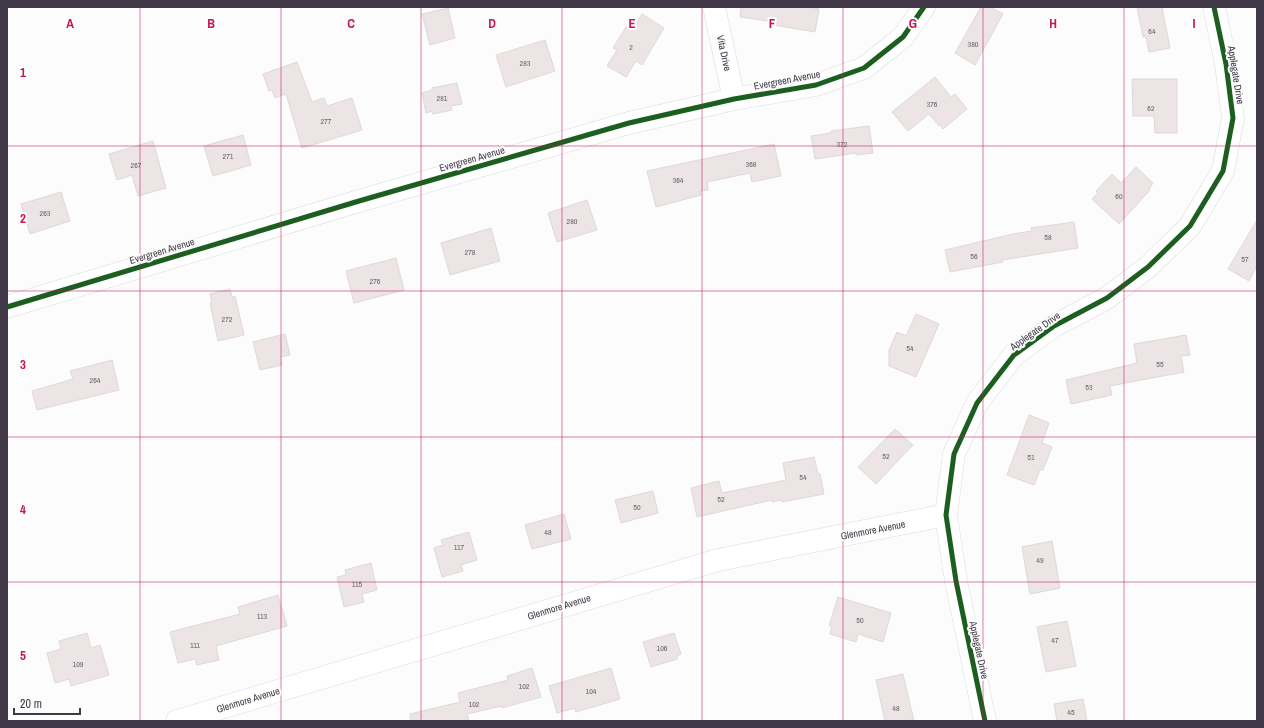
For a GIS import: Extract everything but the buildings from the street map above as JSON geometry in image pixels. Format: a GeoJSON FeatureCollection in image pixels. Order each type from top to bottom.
{"type":"FeatureCollection","features":[{"type":"Feature","properties":{"kind":"street","name":"Vita Drive"},"geometry":{"type":"LineString","coordinates":[[714,7],[734,99]]}},
{"type":"Feature","properties":{"kind":"street","name":"Evergreen Avenue"},"geometry":{"type":"LineString","coordinates":[[7,307],[360,201],[628,123],[734,99],[816,85],[864,68],[902,37],[924,7]]}},
{"type":"Feature","properties":{"kind":"street","name":"Applegate Drive"},"geometry":{"type":"LineString","coordinates":[[985,721],[956,580],[946,515],[954,454],[976,403],[1014,355],[1054,326],[1107,298],[1148,267],[1190,226],[1223,171],[1233,118],[1226,64],[1214,7]]}},
{"type":"Feature","properties":{"kind":"street","name":"Glenmore Avenue"},"geometry":{"type":"LineString","coordinates":[[177,721],[718,560],[946,515]]}},
{"type":"Feature","properties":{"kind":"cycle path"},"geometry":{"type":"LineString","coordinates":[[7,307],[359,201],[629,123],[734,99],[816,85],[864,68],[903,37],[924,7]]}},
{"type":"Feature","properties":{"kind":"cycle path"},"geometry":{"type":"LineString","coordinates":[[985,721],[956,581],[946,515],[954,454],[977,403],[1014,355],[1054,326],[1107,298],[1148,267],[1190,226],[1223,171],[1233,118],[1226,64],[1214,7]]}}]}
